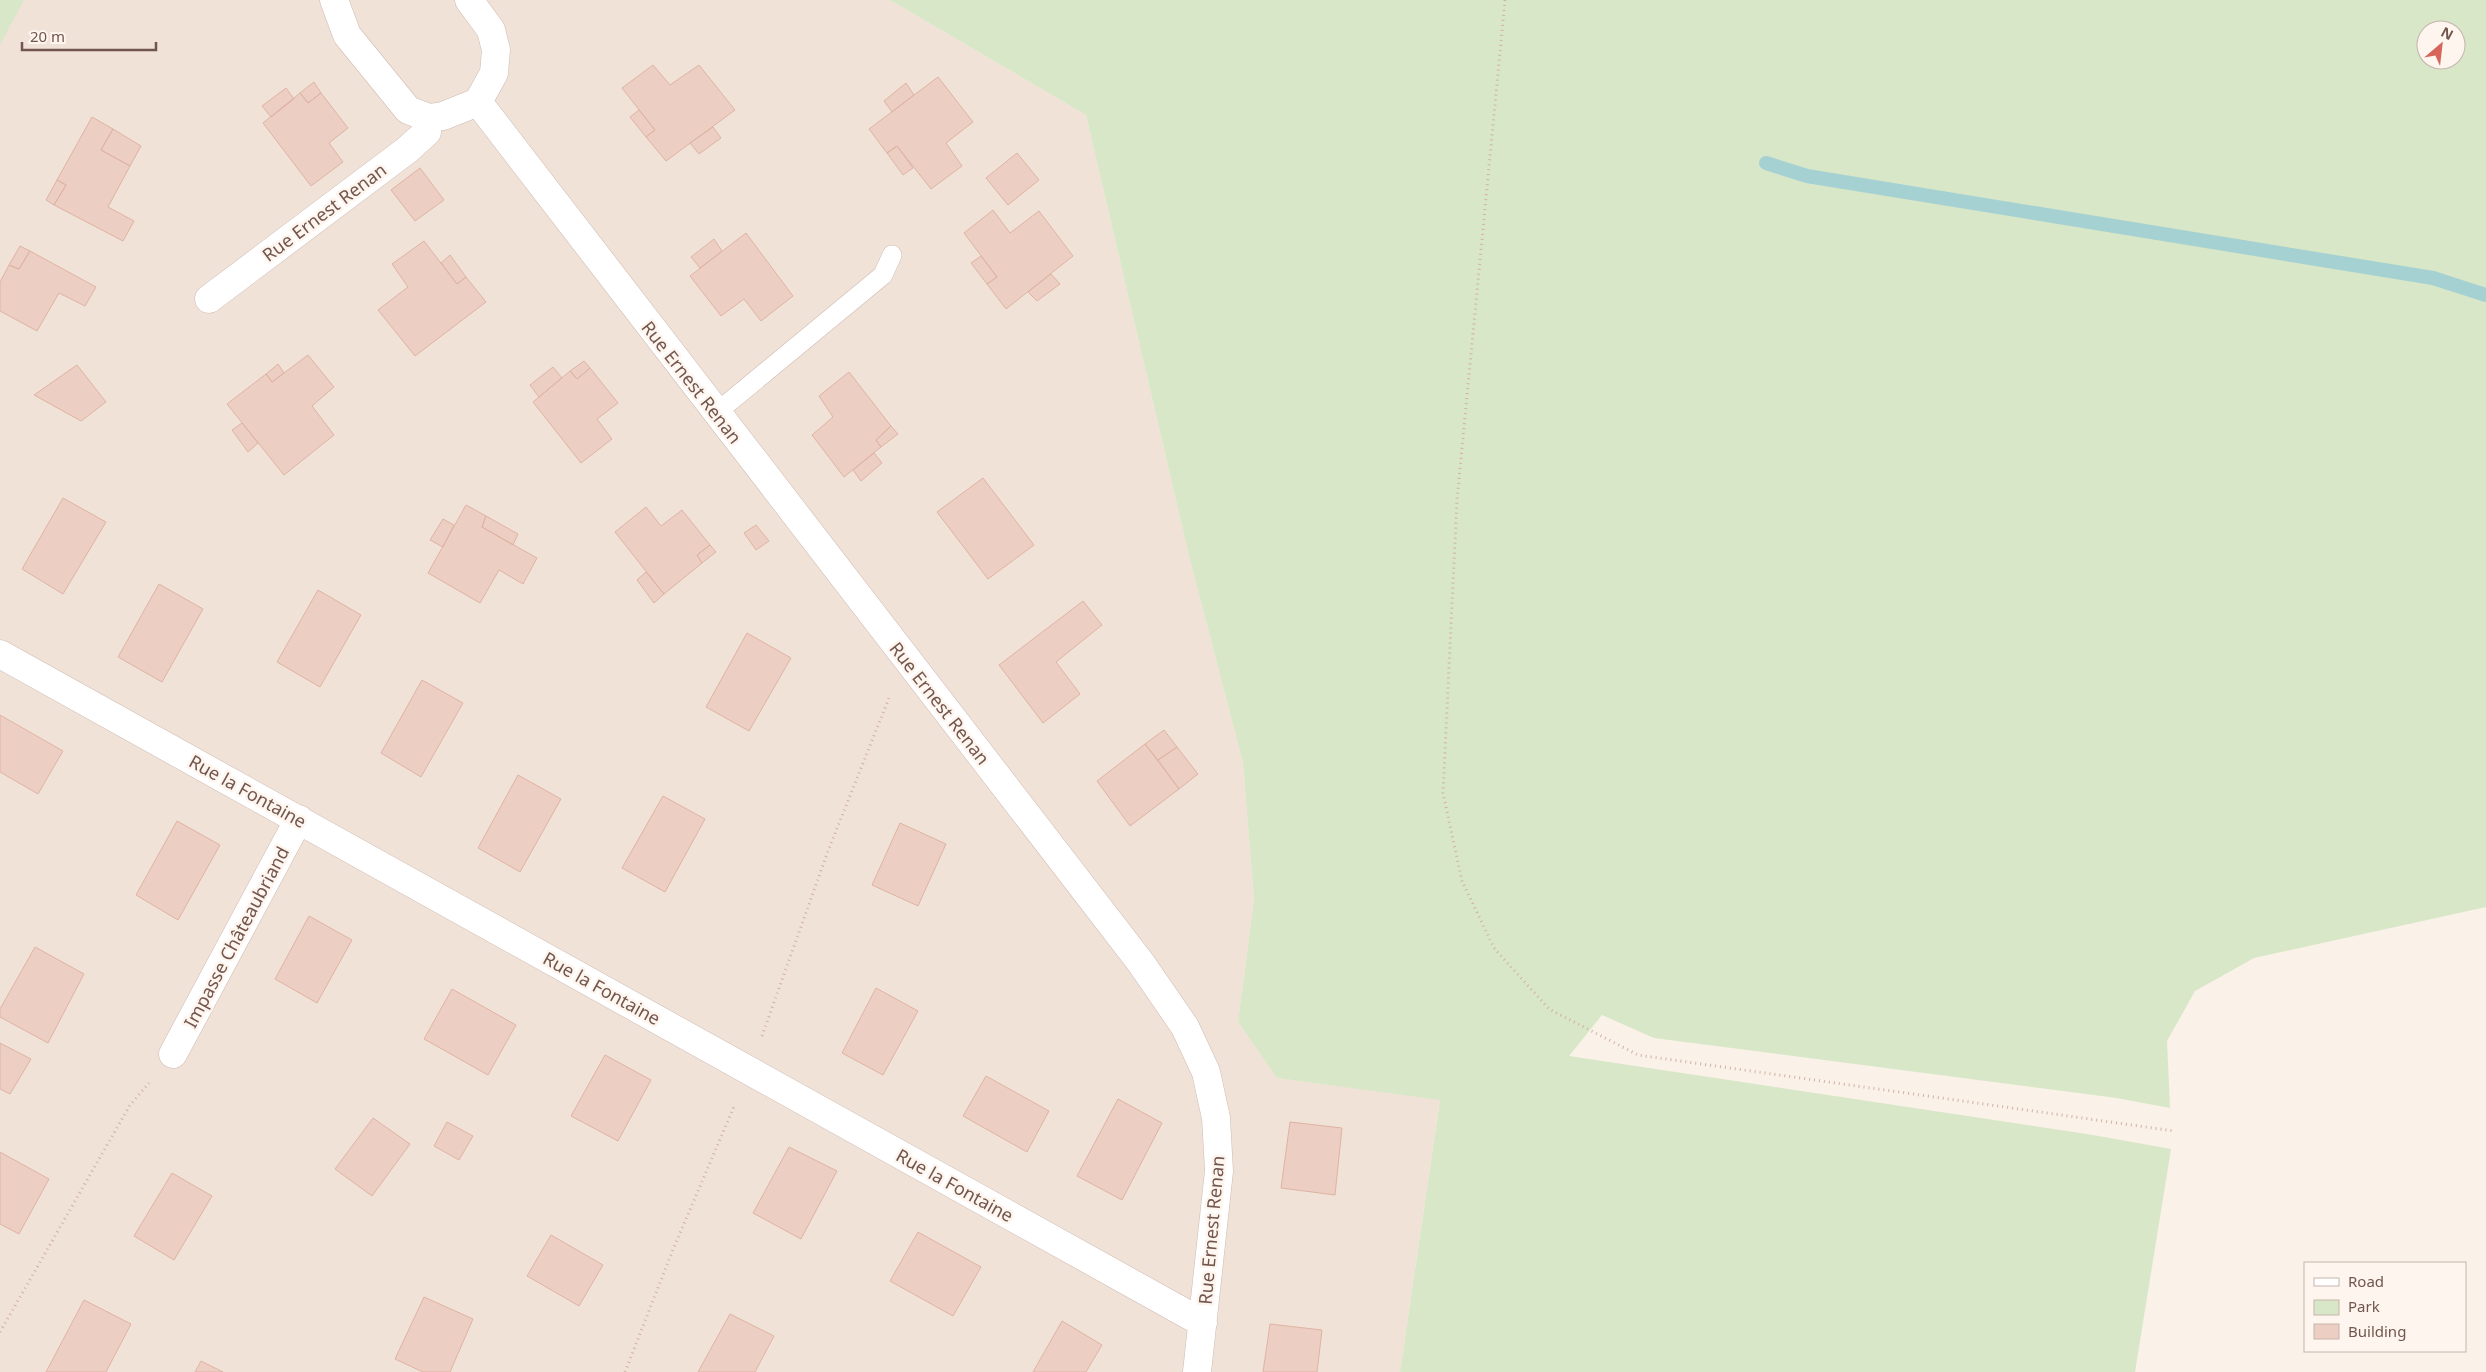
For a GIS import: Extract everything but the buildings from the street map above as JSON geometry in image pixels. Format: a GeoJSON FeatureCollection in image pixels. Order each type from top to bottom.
{"type":"FeatureCollection","features":[{"type":"Feature","properties":{"kind":"street"},"geometry":{"type":"LineString","coordinates":[[334,0],[347,35],[408,110],[429,118],[443,116],[478,102],[494,73],[496,50],[491,30],[469,0]]}},
{"type":"Feature","properties":{"kind":"street","name":"Rue Ernest Renan"},"geometry":{"type":"LineString","coordinates":[[478,102],[1141,963],[1184,1028],[1206,1072],[1216,1118],[1219,1171],[1197,1372]]}},
{"type":"Feature","properties":{"kind":"street","name":"Rue Ernest Renan"},"geometry":{"type":"LineString","coordinates":[[209,299],[407,150],[426,132],[429,118]]}},
{"type":"Feature","properties":{"kind":"street","name":"Rue la Fontaine"},"geometry":{"type":"LineString","coordinates":[[0,654],[1203,1323]]}},
{"type":"Feature","properties":{"kind":"street","name":"Impasse Châteaubriand"},"geometry":{"type":"LineString","coordinates":[[173,1054],[298,819]]}},
{"type":"Feature","properties":{"kind":"lane"},"geometry":{"type":"LineString","coordinates":[[716,413],[883,275],[892,255]]}},
{"type":"Feature","properties":{"kind":"path"},"geometry":{"type":"LineString","coordinates":[[1505,0],[1457,500],[1443,793],[1462,881],[1494,948],[1549,1009],[1638,1055],[2174,1131]]}},
{"type":"Feature","properties":{"kind":"path"},"geometry":{"type":"LineString","coordinates":[[625,1372],[672,1252],[750,1070],[828,852],[905,657]]}},
{"type":"Feature","properties":{"kind":"path"},"geometry":{"type":"LineString","coordinates":[[0,1332],[130,1105],[173,1054]]}},
{"type":"Feature","properties":{"kind":"shaded area"},"geometry":{"type":"Polygon","coordinates":[[[0,0],[890,0],[1086,115],[1189,556],[1243,763],[1254,900],[1238,1022],[1277,1078],[1440,1099],[1400,1372],[0,1372],[0,0]]]}},
{"type":"Feature","properties":{"kind":"green space"},"geometry":{"type":"Polygon","coordinates":[[[0,0],[24,0],[0,45],[0,0]]]}},
{"type":"Feature","properties":{"kind":"green space"},"geometry":{"type":"Polygon","coordinates":[[[890,0],[2486,0],[2486,907],[2254,958],[2195,991],[2167,1041],[2170,1108],[2117,1098],[1654,1038],[1602,1015],[1569,1056],[2093,1135],[2171,1149],[2135,1372],[1400,1372],[1440,1100],[1277,1078],[1238,1022],[1254,900],[1243,763],[1189,556],[1086,115],[890,0]]]}},
{"type":"Feature","properties":{"kind":"waterway"},"geometry":{"type":"LineString","coordinates":[[1766,163],[1807,176],[2433,278],[2486,295]]}}]}
